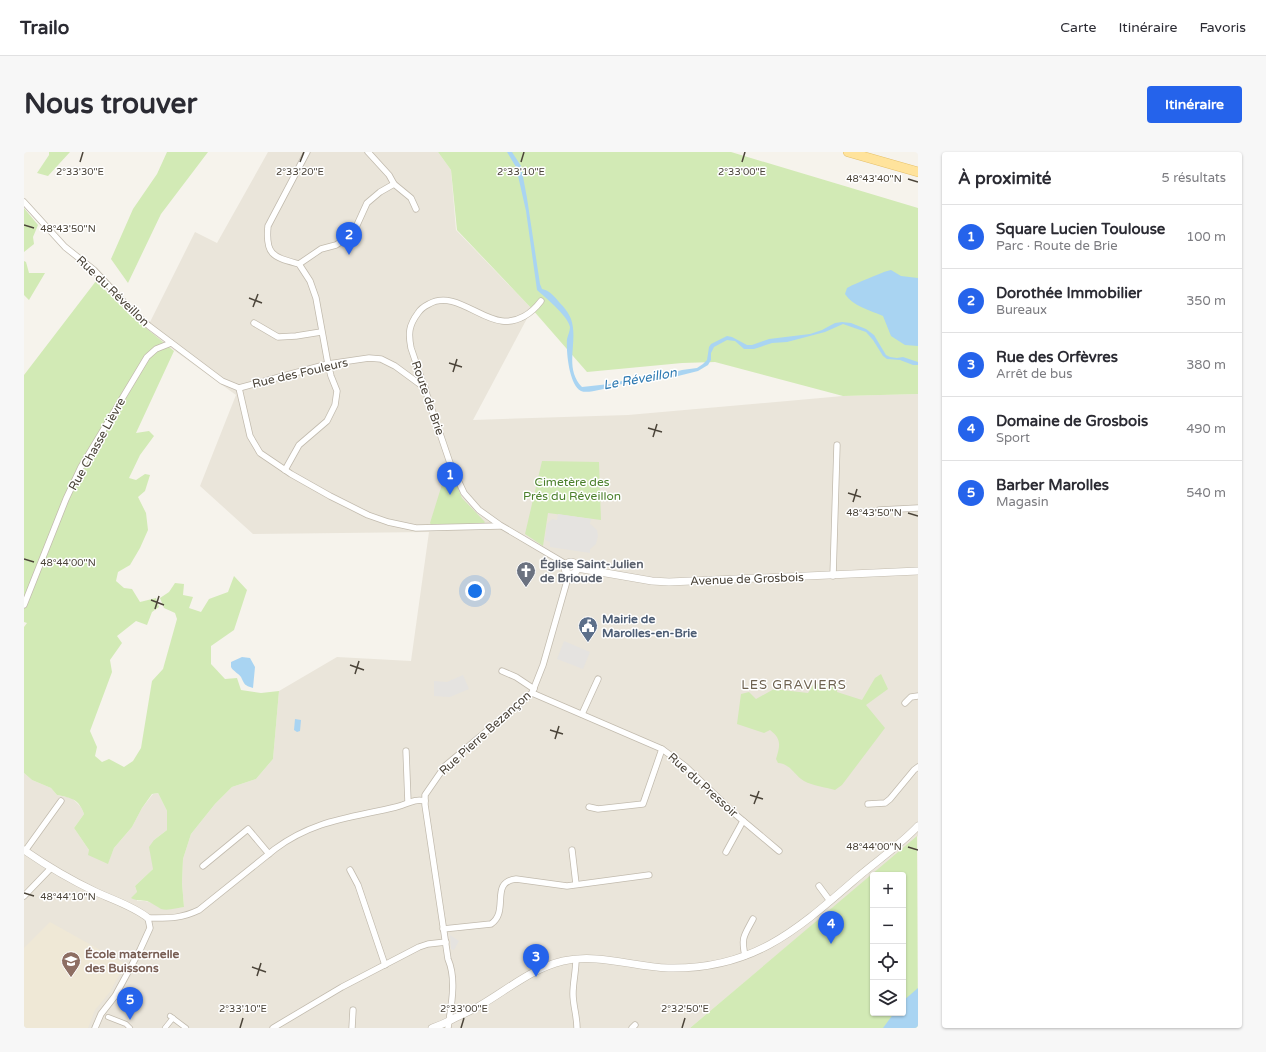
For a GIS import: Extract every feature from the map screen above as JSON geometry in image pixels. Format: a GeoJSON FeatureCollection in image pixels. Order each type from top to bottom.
{"type":"FeatureCollection","features":[{"type":"Feature","properties":{"kind":"main road"},"geometry":{"type":"LineString","coordinates":[[848,152],[918,172]]}},
{"type":"Feature","properties":{"kind":"street"},"geometry":{"type":"LineString","coordinates":[[284,470],[299,445],[327,421],[335,405],[337,391],[328,364],[316,298],[310,281],[299,264],[278,258],[270,251],[267,240],[268,226],[307,152]]}},
{"type":"Feature","properties":{"kind":"street"},"geometry":{"type":"LineString","coordinates":[[368,152],[389,175],[394,184],[411,198],[416,209]]}},
{"type":"Feature","properties":{"kind":"street"},"geometry":{"type":"LineString","coordinates":[[299,264],[321,249],[336,245],[348,238],[357,225],[367,203],[380,192],[394,184]]}},
{"type":"Feature","properties":{"kind":"street","name":"Rue du Réveillon"},"geometry":{"type":"LineString","coordinates":[[24,202],[65,247],[94,270],[134,313],[171,343],[222,380],[239,388]]}},
{"type":"Feature","properties":{"kind":"street","name":"Route de Brie"},"geometry":{"type":"LineString","coordinates":[[541,301],[535,309],[525,316],[513,320],[502,321],[459,304],[444,300],[432,302],[420,309],[412,322],[409,336],[411,348],[450,463],[464,494],[478,510],[500,526],[566,564]]}},
{"type":"Feature","properties":{"kind":"street"},"geometry":{"type":"LineString","coordinates":[[254,323],[278,337],[321,332]]}},
{"type":"Feature","properties":{"kind":"street","name":"Rue Chasse Lièvre"},"geometry":{"type":"LineString","coordinates":[[24,605],[66,499],[81,467],[147,357],[156,349],[171,343]]}},
{"type":"Feature","properties":{"kind":"street","name":"Rue des Fouleurs"},"geometry":{"type":"LineString","coordinates":[[239,388],[328,364],[369,358],[382,359],[395,366],[425,388]]}},
{"type":"Feature","properties":{"kind":"street"},"geometry":{"type":"LineString","coordinates":[[239,388],[250,436],[260,453],[284,470],[330,496],[368,515],[388,522],[416,528],[500,526]]}},
{"type":"Feature","properties":{"kind":"street"},"geometry":{"type":"LineString","coordinates":[[833,576],[837,445]]}},
{"type":"Feature","properties":{"kind":"street"},"geometry":{"type":"LineString","coordinates":[[879,510],[918,508]]}},
{"type":"Feature","properties":{"kind":"street"},"geometry":{"type":"LineString","coordinates":[[572,562],[576,564],[577,568],[574,573],[569,574],[565,570],[566,564],[572,562]]}},
{"type":"Feature","properties":{"kind":"street","name":"Avenue de Grosbois"},"geometry":{"type":"LineString","coordinates":[[577,568],[652,581],[669,582],[833,576],[918,571]]}},
{"type":"Feature","properties":{"kind":"street","name":"Rue Pierre Bezançon"},"geometry":{"type":"LineString","coordinates":[[425,801],[425,795],[445,766],[533,691],[543,665],[569,574]]}},
{"type":"Feature","properties":{"kind":"street","name":"Rue du Pressoir"},"geometry":{"type":"LineString","coordinates":[[502,671],[516,677],[533,691],[662,749],[685,766],[743,821],[780,851]]}},
{"type":"Feature","properties":{"kind":"street"},"geometry":{"type":"LineString","coordinates":[[582,714],[598,679]]}},
{"type":"Feature","properties":{"kind":"street"},"geometry":{"type":"LineString","coordinates":[[905,703],[911,697],[918,696]]}},
{"type":"Feature","properties":{"kind":"street"},"geometry":{"type":"LineString","coordinates":[[589,807],[598,809],[643,804],[662,749]]}},
{"type":"Feature","properties":{"kind":"street"},"geometry":{"type":"LineString","coordinates":[[406,751],[408,802]]}},
{"type":"Feature","properties":{"kind":"street"},"geometry":{"type":"LineString","coordinates":[[868,804],[885,803],[914,770],[918,768]]}},
{"type":"Feature","properties":{"kind":"street"},"geometry":{"type":"LineString","coordinates":[[61,801],[25,850],[51,868],[141,913],[148,918],[176,918],[199,910],[268,854],[288,839],[301,832],[337,819],[398,807],[419,799],[425,801],[452,984],[448,1024]]}},
{"type":"Feature","properties":{"kind":"street"},"geometry":{"type":"LineString","coordinates":[[726,852],[743,821]]}},
{"type":"Feature","properties":{"kind":"street"},"geometry":{"type":"LineString","coordinates":[[432,1028],[448,1024],[528,975],[564,961],[576,959],[597,959],[668,968],[708,966],[745,956],[760,950],[801,926],[918,826]]}},
{"type":"Feature","properties":{"kind":"street"},"geometry":{"type":"LineString","coordinates":[[203,866],[248,829],[268,854]]}},
{"type":"Feature","properties":{"kind":"street"},"geometry":{"type":"LineString","coordinates":[[572,850],[576,884]]}},
{"type":"Feature","properties":{"kind":"street"},"geometry":{"type":"LineString","coordinates":[[24,896],[51,868]]}},
{"type":"Feature","properties":{"kind":"street"},"geometry":{"type":"LineString","coordinates":[[350,870],[358,885],[385,965]]}},
{"type":"Feature","properties":{"kind":"street"},"geometry":{"type":"LineString","coordinates":[[443,929],[491,924],[496,920],[500,913],[501,890],[504,884],[510,880],[516,879],[562,886],[649,875]]}},
{"type":"Feature","properties":{"kind":"street"},"geometry":{"type":"LineString","coordinates":[[819,886],[830,901]]}},
{"type":"Feature","properties":{"kind":"street"},"geometry":{"type":"LineString","coordinates":[[95,1028],[101,1014],[115,996],[140,950],[150,928],[148,918]]}},
{"type":"Feature","properties":{"kind":"street"},"geometry":{"type":"LineString","coordinates":[[745,956],[742,943],[744,935],[753,919]]}},
{"type":"Feature","properties":{"kind":"street"},"geometry":{"type":"LineString","coordinates":[[273,1028],[342,987],[385,965],[428,944],[446,942]]}},
{"type":"Feature","properties":{"kind":"street"},"geometry":{"type":"LineString","coordinates":[[576,959],[573,995],[578,1028]]}},
{"type":"Feature","properties":{"kind":"street"},"geometry":{"type":"LineString","coordinates":[[352,1028],[353,1010]]}},
{"type":"Feature","properties":{"kind":"street"},"geometry":{"type":"LineString","coordinates":[[108,1017],[126,1024],[130,1028]]}},
{"type":"Feature","properties":{"kind":"street"},"geometry":{"type":"LineString","coordinates":[[165,1028],[171,1017],[186,1028]]}},
{"type":"Feature","properties":{"kind":"shaded area"},"geometry":{"type":"Polygon","coordinates":[[[268,152],[438,152],[451,170],[456,230],[532,309],[473,420],[628,415],[843,396],[918,394],[918,836],[875,872],[870,872],[870,876],[690,1028],[24,1028],[24,773],[32,780],[51,788],[57,795],[72,798],[81,807],[84,814],[74,828],[89,850],[108,863],[114,848],[132,827],[142,808],[153,794],[158,793],[167,811],[167,830],[154,840],[153,869],[135,886],[137,901],[152,903],[163,909],[184,907],[182,883],[183,859],[191,834],[215,804],[232,787],[256,779],[273,759],[279,691],[337,657],[411,661],[429,532],[253,534],[200,486],[236,395],[146,330],[195,232],[217,243],[268,152]]]}},
{"type":"Feature","properties":{"kind":"shaded area"},"geometry":{"type":"Polygon","coordinates":[[[558,514],[591,519],[590,524],[597,530],[598,536],[596,544],[590,549],[590,553],[550,547],[550,542],[545,540],[547,524],[552,519],[557,520],[558,514]]]}},
{"type":"Feature","properties":{"kind":"shaded area"},"geometry":{"type":"Polygon","coordinates":[[[564,641],[590,652],[583,669],[557,659],[564,641]]]}},
{"type":"Feature","properties":{"kind":"shaded area"},"geometry":{"type":"Polygon","coordinates":[[[463,675],[469,689],[450,697],[434,696],[434,681],[447,682],[463,675]]]}},
{"type":"Feature","properties":{"kind":"shaded area","name":"École maternelle des Buissons"},"geometry":{"type":"Polygon","coordinates":[[[50,922],[125,964],[110,992],[95,1010],[88,1028],[24,1028],[24,948],[50,922]]]}},
{"type":"Feature","properties":{"kind":"shaded area"},"geometry":{"type":"Polygon","coordinates":[[[450,935],[459,941],[454,950],[451,949],[450,935]]]}},
{"type":"Feature","properties":{"kind":"green space"},"geometry":{"type":"Polygon","coordinates":[[[49,152],[70,152],[48,176],[37,173],[49,155],[49,152]]]}},
{"type":"Feature","properties":{"kind":"green space"},"geometry":{"type":"Polygon","coordinates":[[[167,152],[208,152],[161,214],[128,283],[111,259],[133,209],[157,174],[167,152]]]}},
{"type":"Feature","properties":{"kind":"green space"},"geometry":{"type":"Polygon","coordinates":[[[438,152],[731,152],[918,208],[918,394],[843,396],[715,362],[682,363],[587,372],[532,309],[457,230],[451,170],[438,152]]]}},
{"type":"Feature","properties":{"kind":"green space"},"geometry":{"type":"Polygon","coordinates":[[[24,208],[38,225],[33,237],[34,244],[24,252],[24,208]]]}},
{"type":"Feature","properties":{"kind":"green space"},"geometry":{"type":"Polygon","coordinates":[[[24,261],[26,262],[29,273],[45,273],[29,300],[24,295],[24,261]]]}},
{"type":"Feature","properties":{"kind":"green space"},"geometry":{"type":"Polygon","coordinates":[[[96,281],[130,315],[174,351],[136,433],[149,431],[154,436],[140,455],[129,478],[136,480],[145,474],[150,475],[145,491],[138,497],[146,513],[148,530],[130,565],[118,572],[116,581],[124,588],[132,589],[140,602],[156,598],[159,607],[152,612],[147,625],[136,621],[117,636],[122,643],[110,660],[112,672],[90,731],[97,747],[95,756],[102,762],[109,759],[124,767],[133,761],[141,748],[152,681],[163,669],[177,619],[175,613],[164,608],[160,598],[169,592],[175,583],[184,584],[183,595],[193,597],[189,608],[201,612],[209,599],[228,592],[234,576],[247,590],[234,630],[211,646],[211,664],[225,679],[237,678],[241,690],[261,693],[279,691],[273,759],[256,779],[232,787],[215,804],[191,834],[183,859],[182,883],[184,907],[170,910],[161,909],[147,901],[131,898],[137,892],[135,886],[153,869],[149,847],[154,840],[167,830],[167,811],[158,793],[152,794],[142,808],[132,827],[114,848],[108,864],[88,855],[89,850],[74,828],[84,814],[80,805],[71,798],[57,795],[51,788],[32,780],[24,773],[24,627],[27,623],[24,622],[24,375],[96,281]]]}},
{"type":"Feature","properties":{"kind":"green space","name":"Cimetère des Prés du Réveillon"},"geometry":{"type":"Polygon","coordinates":[[[542,461],[599,462],[601,520],[548,513],[543,546],[525,534],[542,461]]]}},
{"type":"Feature","properties":{"kind":"green space"},"geometry":{"type":"Polygon","coordinates":[[[448,465],[462,498],[485,522],[482,525],[432,526],[430,523],[448,465]]]}},
{"type":"Feature","properties":{"kind":"green space"},"geometry":{"type":"Polygon","coordinates":[[[881,674],[888,689],[866,705],[885,728],[842,785],[835,790],[808,783],[801,779],[786,765],[778,763],[776,759],[779,743],[777,736],[770,730],[764,733],[737,724],[741,694],[749,692],[756,699],[774,689],[808,693],[814,684],[838,683],[837,692],[862,700],[875,678],[881,674]]]}},
{"type":"Feature","properties":{"kind":"green space"},"geometry":{"type":"Polygon","coordinates":[[[917,836],[918,1028],[690,1028],[870,876],[870,1016],[906,1016],[906,872],[874,872],[917,836]]]}},
{"type":"Feature","properties":{"kind":"water","name":"Le Réveillon"},"geometry":{"type":"Polygon","coordinates":[[[507,152],[512,152],[521,166],[540,284],[542,289],[549,292],[556,298],[569,314],[571,319],[573,328],[573,371],[576,379],[582,387],[609,384],[648,375],[668,374],[697,368],[707,360],[709,347],[711,344],[727,336],[747,345],[752,345],[769,339],[810,334],[835,323],[842,322],[851,323],[866,329],[874,335],[886,355],[897,358],[903,357],[918,362],[918,365],[913,365],[900,360],[887,359],[883,356],[866,332],[843,324],[825,332],[787,342],[772,343],[754,349],[744,349],[735,341],[727,340],[714,347],[711,353],[711,360],[708,365],[698,371],[674,377],[652,378],[633,383],[614,385],[612,387],[592,391],[581,391],[577,388],[574,382],[569,367],[567,339],[570,327],[556,307],[537,290],[526,211],[516,167],[507,152]]]}},
{"type":"Feature","properties":{"kind":"water"},"geometry":{"type":"Polygon","coordinates":[[[891,270],[901,276],[918,278],[918,346],[905,345],[891,336],[883,316],[857,305],[845,294],[847,288],[891,270]]]}},
{"type":"Feature","properties":{"kind":"water"},"geometry":{"type":"Polygon","coordinates":[[[242,657],[250,658],[255,667],[253,688],[245,684],[241,677],[231,667],[231,662],[242,657]]]}},
{"type":"Feature","properties":{"kind":"water"},"geometry":{"type":"Polygon","coordinates":[[[295,719],[301,720],[300,731],[297,732],[294,730],[295,719]]]}},
{"type":"Feature","properties":{"kind":"water"},"geometry":{"type":"Polygon","coordinates":[[[918,988],[918,1028],[883,1028],[892,1016],[906,1016],[906,998],[918,988]]]}},
{"type":"Feature","properties":{"kind":"place","name":"Dorothée Immobilier"},"geometry":{"type":"Point","coordinates":[349,255]}},
{"type":"Feature","properties":{"kind":"place","name":"Square Lucien Toulouse"},"geometry":{"type":"Point","coordinates":[450,495]}},
{"type":"Feature","properties":{"kind":"place","name":"Église Saint-Julien de Brioude"},"geometry":{"type":"Point","coordinates":[526,588]}},
{"type":"Feature","properties":{"kind":"place","name":"Mairie de Marolles-en-Brie"},"geometry":{"type":"Point","coordinates":[588,643]}},
{"type":"Feature","properties":{"kind":"place","name":"Domaine de Grosbois"},"geometry":{"type":"Point","coordinates":[831,944]}},
{"type":"Feature","properties":{"kind":"place","name":"Rue des Orfèvres"},"geometry":{"type":"Point","coordinates":[536,977]}},
{"type":"Feature","properties":{"kind":"place","name":"École maternelle des Buissons"},"geometry":{"type":"Point","coordinates":[71,978]}},
{"type":"Feature","properties":{"kind":"place","name":"Barber Marolles"},"geometry":{"type":"Point","coordinates":[130,1020]}},
{"type":"Feature","properties":{"kind":"district","name":"LES GRAVIERS"},"geometry":{"type":"Point","coordinates":[794,685]}}]}
